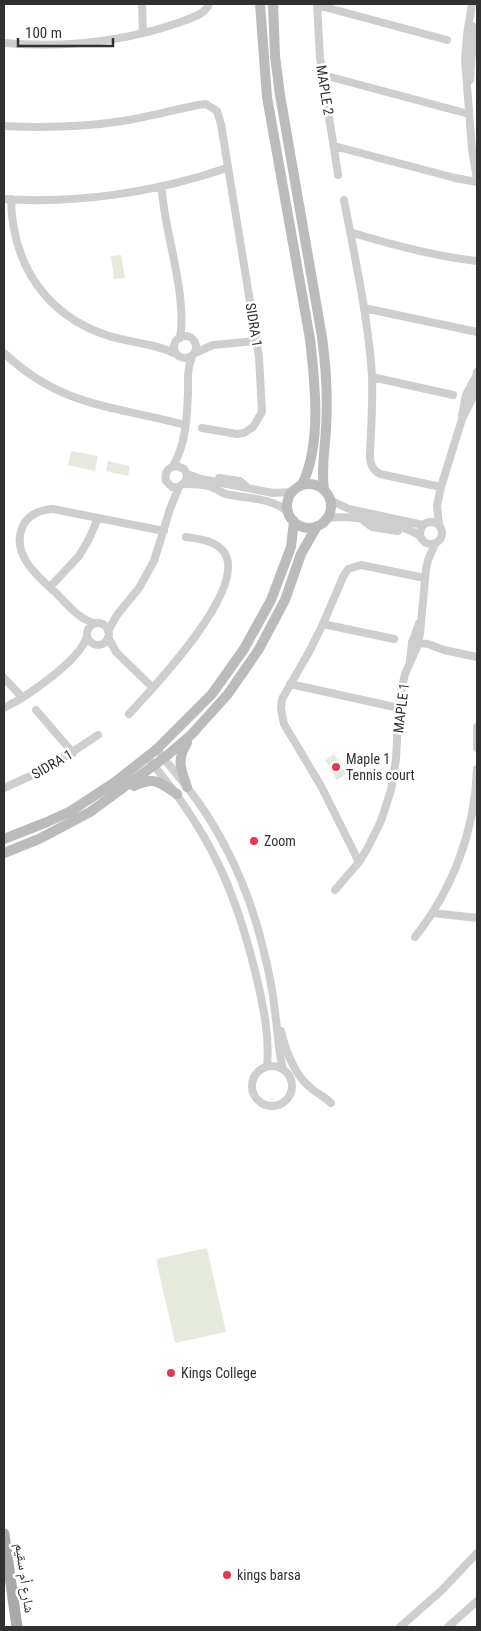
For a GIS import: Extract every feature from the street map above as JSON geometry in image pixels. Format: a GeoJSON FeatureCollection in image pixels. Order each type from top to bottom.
{"type":"FeatureCollection","features":[{"type":"Feature","properties":{"kind":"main road","name":"شارع أم سقيم"},"geometry":{"type":"LineString","coordinates":[[4,1534],[17,1627]]}},
{"type":"Feature","properties":{"kind":"street"},"geometry":{"type":"LineString","coordinates":[[142,4],[143,33]]}},
{"type":"Feature","properties":{"kind":"street"},"geometry":{"type":"LineString","coordinates":[[4,43],[35,45],[74,44],[108,40],[143,33],[197,16],[206,10],[209,4]]}},
{"type":"Feature","properties":{"kind":"street"},"geometry":{"type":"LineString","coordinates":[[173,466],[181,467],[201,480],[211,481],[219,477],[236,480],[247,487],[273,493],[292,492],[302,485],[310,467],[314,406],[313,363],[267,97],[260,4]]}},
{"type":"Feature","properties":{"kind":"street"},"geometry":{"type":"LineString","coordinates":[[273,4],[275,56],[280,95],[325,360],[327,406],[322,469],[324,490],[330,500],[349,509],[425,524],[431,522],[439,525]]}},
{"type":"Feature","properties":{"kind":"street"},"geometry":{"type":"LineString","coordinates":[[318,4],[447,40]]}},
{"type":"Feature","properties":{"kind":"street","name":"MAPLE 2"},"geometry":{"type":"LineString","coordinates":[[318,4],[323,75],[338,175]]}},
{"type":"Feature","properties":{"kind":"street"},"geometry":{"type":"LineString","coordinates":[[334,146],[455,178],[477,180],[468,92],[472,49],[472,4]]}},
{"type":"Feature","properties":{"kind":"street"},"geometry":{"type":"LineString","coordinates":[[323,75],[469,114]]}},
{"type":"Feature","properties":{"kind":"street","name":"SIDRA 1"},"geometry":{"type":"LineString","coordinates":[[4,126],[52,128],[100,124],[124,121],[206,104],[217,111],[221,124],[257,341],[261,372],[262,412],[257,422],[249,431],[237,434],[202,428]]}},
{"type":"Feature","properties":{"kind":"street"},"geometry":{"type":"LineString","coordinates":[[213,345],[185,359],[153,346],[110,337],[79,323],[52,303],[31,277],[18,248],[8,199],[72,198],[126,192],[161,186],[227,168]]}},
{"type":"Feature","properties":{"kind":"street"},"geometry":{"type":"LineString","coordinates":[[161,186],[166,222],[178,278],[181,317],[178,340],[174,348],[187,373]]}},
{"type":"Feature","properties":{"kind":"street"},"geometry":{"type":"LineString","coordinates":[[344,200],[364,308],[372,377],[370,460],[373,469],[385,476],[441,487]]}},
{"type":"Feature","properties":{"kind":"street"},"geometry":{"type":"LineString","coordinates":[[350,232],[410,250],[477,261]]}},
{"type":"Feature","properties":{"kind":"street"},"geometry":{"type":"LineString","coordinates":[[364,308],[477,332]]}},
{"type":"Feature","properties":{"kind":"street"},"geometry":{"type":"LineString","coordinates":[[170,509],[187,478],[182,448],[187,373],[197,346],[181,317]]}},
{"type":"Feature","properties":{"kind":"street"},"geometry":{"type":"LineString","coordinates":[[153,346],[192,339],[213,345],[257,341]]}},
{"type":"Feature","properties":{"kind":"street"},"geometry":{"type":"LineString","coordinates":[[4,353],[36,379],[73,398],[185,425]]}},
{"type":"Feature","properties":{"kind":"street"},"geometry":{"type":"LineString","coordinates":[[476,375],[472,398],[462,419],[441,487],[437,506],[439,525],[442,528],[441,538],[434,544],[428,560],[421,619],[415,644],[477,657]]}},
{"type":"Feature","properties":{"kind":"street"},"geometry":{"type":"LineString","coordinates":[[372,377],[453,395]]}},
{"type":"Feature","properties":{"kind":"street"},"geometry":{"type":"LineString","coordinates":[[4,708],[42,684],[79,652],[99,644],[108,634],[117,615],[139,588],[154,561],[170,509],[171,492],[165,476],[166,472],[173,466],[182,448]]}},
{"type":"Feature","properties":{"kind":"street"},"geometry":{"type":"LineString","coordinates":[[168,485],[176,488],[201,485],[214,488],[224,494],[265,500],[277,504],[287,511],[294,521],[307,527],[317,526]]}},
{"type":"Feature","properties":{"kind":"street"},"geometry":{"type":"LineString","coordinates":[[302,485],[314,485],[324,490]]}},
{"type":"Feature","properties":{"kind":"street"},"geometry":{"type":"LineString","coordinates":[[287,511],[292,492]]}},
{"type":"Feature","properties":{"kind":"street"},"geometry":{"type":"LineString","coordinates":[[187,787],[180,764],[180,756],[191,736],[228,694],[259,649],[285,600],[301,554],[317,526],[329,514],[330,500]]}},
{"type":"Feature","properties":{"kind":"street"},"geometry":{"type":"LineString","coordinates":[[428,560],[421,528],[437,506]]}},
{"type":"Feature","properties":{"kind":"street"},"geometry":{"type":"LineString","coordinates":[[153,688],[116,652],[90,642],[79,616],[30,567],[21,550],[20,534],[24,523],[36,513],[53,509],[164,531]]}},
{"type":"Feature","properties":{"kind":"street"},"geometry":{"type":"LineString","coordinates":[[325,519],[334,517],[363,520],[368,525],[376,528],[396,531],[409,530],[422,539],[434,544]]}},
{"type":"Feature","properties":{"kind":"street"},"geometry":{"type":"LineString","coordinates":[[50,587],[79,556],[98,518]]}},
{"type":"Feature","properties":{"kind":"street"},"geometry":{"type":"LineString","coordinates":[[4,853],[65,826],[115,795],[154,766],[160,754],[212,694],[244,649],[267,608],[288,559],[293,539],[294,521]]}},
{"type":"Feature","properties":{"kind":"street"},"geometry":{"type":"LineString","coordinates":[[129,714],[193,640],[227,578],[228,560],[220,548],[207,541],[186,537]]}},
{"type":"Feature","properties":{"kind":"street"},"geometry":{"type":"LineString","coordinates":[[359,862],[321,786],[282,720],[281,704],[285,693],[323,624],[343,577],[352,566],[366,566],[425,578]]}},
{"type":"Feature","properties":{"kind":"street"},"geometry":{"type":"LineString","coordinates":[[79,652],[87,633],[97,623],[117,615]]}},
{"type":"Feature","properties":{"kind":"street"},"geometry":{"type":"LineString","coordinates":[[79,616],[107,627],[116,652]]}},
{"type":"Feature","properties":{"kind":"street"},"geometry":{"type":"LineString","coordinates":[[323,624],[394,639]]}},
{"type":"Feature","properties":{"kind":"street","name":"MAPLE 1"},"geometry":{"type":"LineString","coordinates":[[335,890],[359,862],[381,821],[391,790],[396,759],[399,708],[415,644]]}},
{"type":"Feature","properties":{"kind":"street"},"geometry":{"type":"LineString","coordinates":[[4,678],[22,697]]}},
{"type":"Feature","properties":{"kind":"street"},"geometry":{"type":"LineString","coordinates":[[290,684],[399,708]]}},
{"type":"Feature","properties":{"kind":"street"},"geometry":{"type":"LineString","coordinates":[[36,710],[73,752]]}},
{"type":"Feature","properties":{"kind":"street"},"geometry":{"type":"LineString","coordinates":[[477,727],[477,748]]}},
{"type":"Feature","properties":{"kind":"street","name":"SIDRA 1"},"geometry":{"type":"LineString","coordinates":[[4,788],[48,768],[98,735]]}},
{"type":"Feature","properties":{"kind":"street"},"geometry":{"type":"LineString","coordinates":[[4,839],[47,822],[78,806],[115,782],[147,756],[160,754],[191,736]]}},
{"type":"Feature","properties":{"kind":"street"},"geometry":{"type":"LineString","coordinates":[[160,754],[187,787],[216,831],[239,877],[257,925],[275,1013],[279,1053],[283,1069],[291,1080],[292,1091],[283,1103],[269,1106],[256,1099],[252,1088],[257,1072],[267,1066],[283,1069]]}},
{"type":"Feature","properties":{"kind":"street"},"geometry":{"type":"LineString","coordinates":[[147,756],[191,814],[215,855],[235,900],[243,923],[260,991],[267,1036],[267,1066]]}},
{"type":"Feature","properties":{"kind":"street"},"geometry":{"type":"LineString","coordinates":[[415,937],[433,913],[450,881],[463,848],[472,813],[477,769]]}},
{"type":"Feature","properties":{"kind":"street"},"geometry":{"type":"LineString","coordinates":[[115,795],[149,780],[159,782],[177,794]]}},
{"type":"Feature","properties":{"kind":"street"},"geometry":{"type":"LineString","coordinates":[[433,913],[477,918]]}},
{"type":"Feature","properties":{"kind":"street"},"geometry":{"type":"LineString","coordinates":[[275,1013],[287,1052],[297,1072],[312,1088],[331,1103]]}},
{"type":"Feature","properties":{"kind":"street"},"geometry":{"type":"LineString","coordinates":[[400,1627],[441,1591],[477,1553]]}},
{"type":"Feature","properties":{"kind":"street"},"geometry":{"type":"LineString","coordinates":[[448,1627],[477,1601]]}},
{"type":"Feature","properties":{"kind":"shaded area"},"geometry":{"type":"Polygon","coordinates":[[[121,255],[125,278],[114,279],[111,256],[121,255]]]}},
{"type":"Feature","properties":{"kind":"shaded area"},"geometry":{"type":"Polygon","coordinates":[[[71,451],[98,456],[95,471],[68,465],[71,451]]]}},
{"type":"Feature","properties":{"kind":"shaded area"},"geometry":{"type":"Polygon","coordinates":[[[108,461],[130,466],[128,476],[106,471],[108,461]]]}},
{"type":"Feature","properties":{"kind":"shaded area","name":"Maple 1 Tennis court"},"geometry":{"type":"Polygon","coordinates":[[[334,754],[346,774],[337,780],[325,760],[334,754]]]}},
{"type":"Feature","properties":{"kind":"shaded area"},"geometry":{"type":"Polygon","coordinates":[[[207,1248],[226,1332],[175,1343],[156,1259],[207,1248]]]}},
{"type":"Feature","properties":{"kind":"place","name":"Maple 1 Tennis court"},"geometry":{"type":"Point","coordinates":[336,767]}},
{"type":"Feature","properties":{"kind":"place","name":"Zoom"},"geometry":{"type":"Point","coordinates":[254,841]}},
{"type":"Feature","properties":{"kind":"place","name":"Kings College"},"geometry":{"type":"Point","coordinates":[171,1373]}},
{"type":"Feature","properties":{"kind":"place","name":"kings barsa"},"geometry":{"type":"Point","coordinates":[227,1575]}}]}
